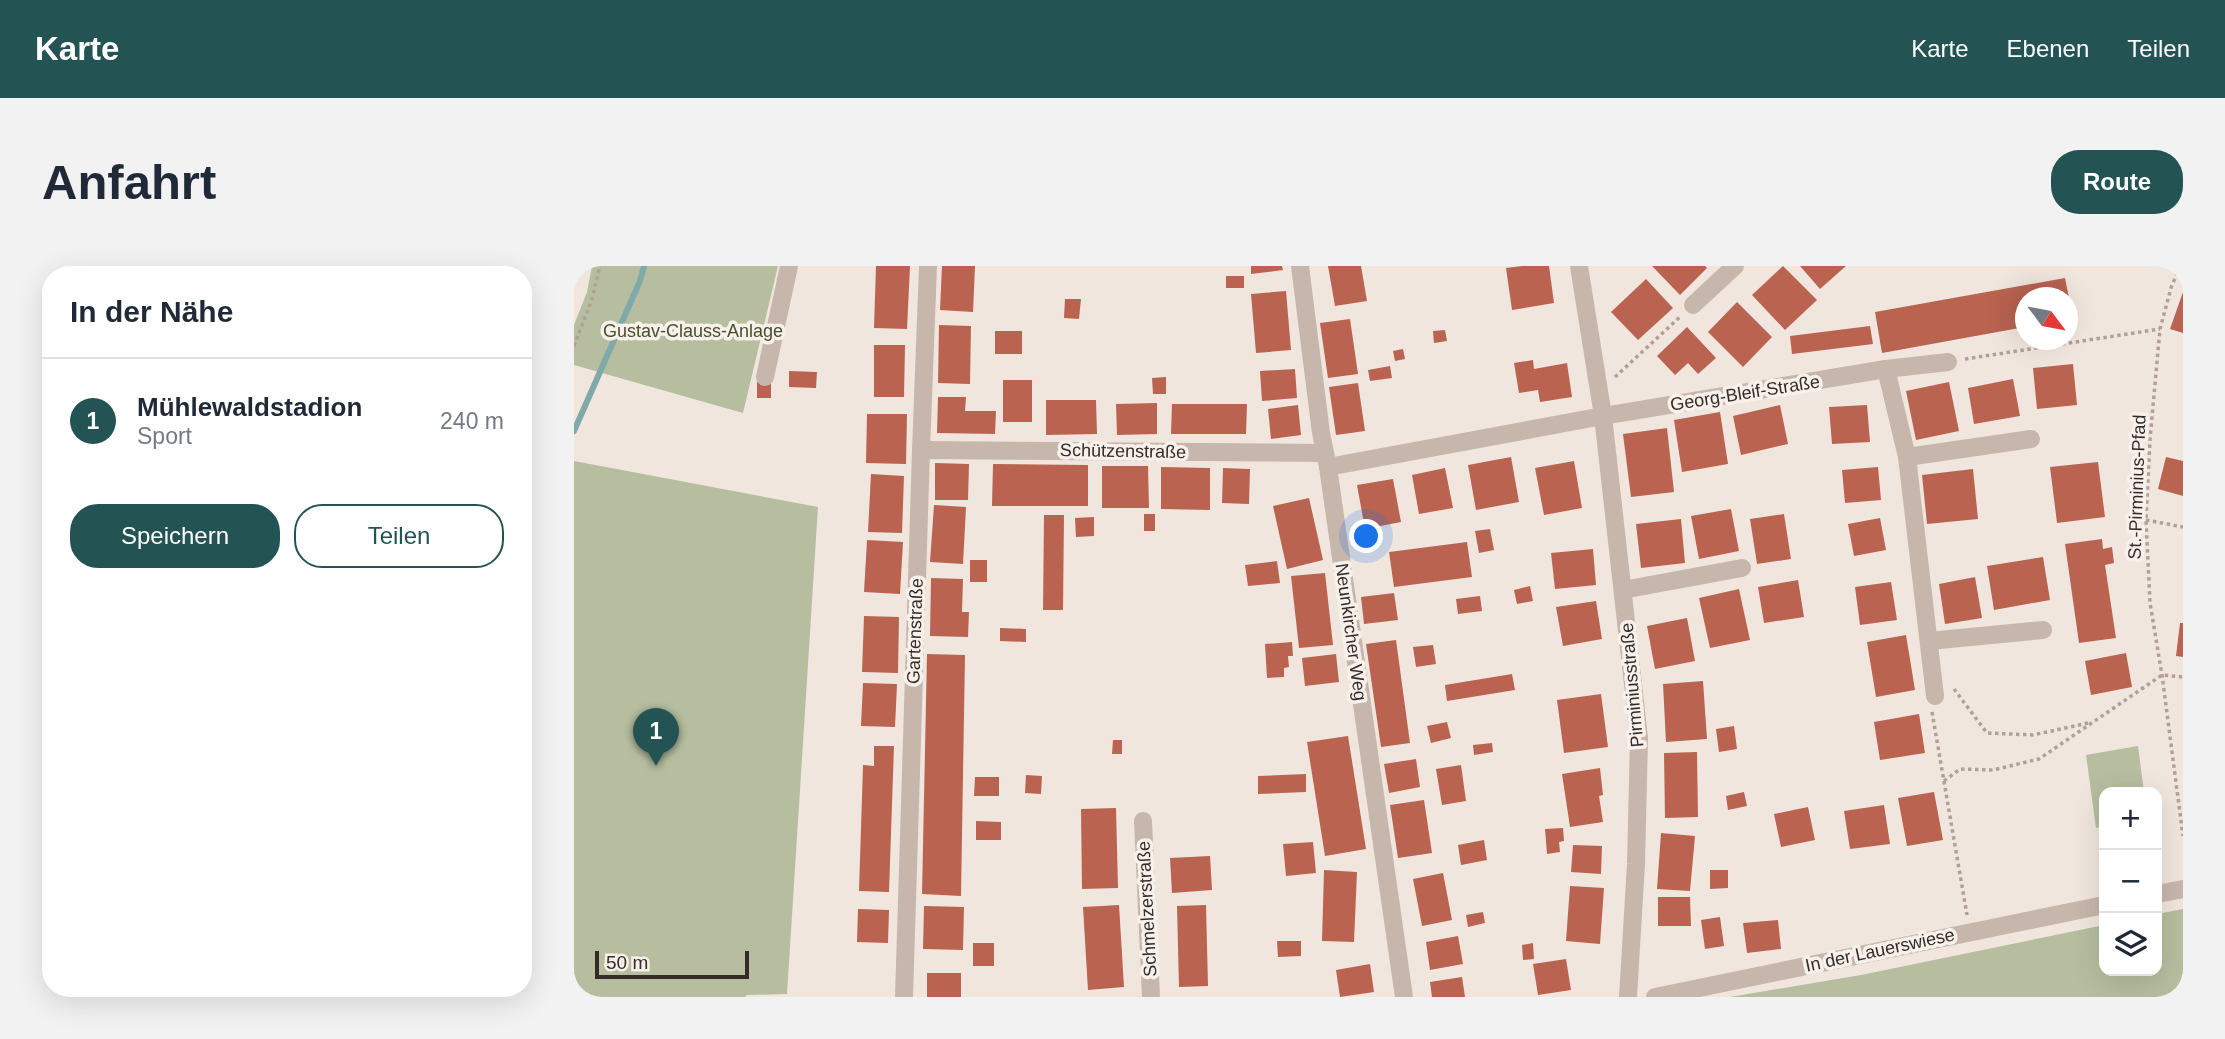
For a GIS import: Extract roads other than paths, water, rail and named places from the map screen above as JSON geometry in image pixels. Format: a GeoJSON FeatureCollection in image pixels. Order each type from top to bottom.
{"type":"FeatureCollection","features":[{"type":"Feature","properties":{"kind":"street"},"geometry":{"type":"LineString","coordinates":[[765,377],[789,266]]}},
{"type":"Feature","properties":{"kind":"street","name":"Gartenstraße"},"geometry":{"type":"LineString","coordinates":[[904,997],[928,266]]}},
{"type":"Feature","properties":{"kind":"street","name":"Neunkircher Weg"},"geometry":{"type":"LineString","coordinates":[[1300,266],[1404,997]]}},
{"type":"Feature","properties":{"kind":"street"},"geometry":{"type":"LineString","coordinates":[[1579,266],[1603,416]]}},
{"type":"Feature","properties":{"kind":"street"},"geometry":{"type":"LineString","coordinates":[[1693,305],[1735,266]]}},
{"type":"Feature","properties":{"kind":"street","name":"Georg-Bleif-Straße"},"geometry":{"type":"LineString","coordinates":[[1326,460],[1886,369],[1948,362]]}},
{"type":"Feature","properties":{"kind":"street"},"geometry":{"type":"LineString","coordinates":[[1886,369],[1906,457],[1935,696]]}},
{"type":"Feature","properties":{"kind":"street","name":"Pirminiusstraße"},"geometry":{"type":"LineString","coordinates":[[1603,416],[1640,737],[1628,997]]}},
{"type":"Feature","properties":{"kind":"street"},"geometry":{"type":"LineString","coordinates":[[1906,457],[2031,439]]}},
{"type":"Feature","properties":{"kind":"street","name":"Schützenstraße"},"geometry":{"type":"LineString","coordinates":[[921,450],[1326,460]]}},
{"type":"Feature","properties":{"kind":"street"},"geometry":{"type":"LineString","coordinates":[[1623,590],[1742,568]]}},
{"type":"Feature","properties":{"kind":"street"},"geometry":{"type":"LineString","coordinates":[[1929,641],[2043,630]]}},
{"type":"Feature","properties":{"kind":"street","name":"Schmelzerstraße"},"geometry":{"type":"LineString","coordinates":[[1143,821],[1151,997]]}},
{"type":"Feature","properties":{"kind":"street"},"geometry":{"type":"LineString","coordinates":[[2162,893],[2183,889]]}},
{"type":"Feature","properties":{"kind":"street","name":"In der Lauerswiese"},"geometry":{"type":"LineString","coordinates":[[1655,997],[2099,906]]}},
{"type":"Feature","properties":{"kind":"waterway"},"geometry":{"type":"LineString","coordinates":[[574,431],[640,281],[644,266]]}},
{"type":"Feature","properties":{"kind":"place","name":"Mühlewaldstadion"},"geometry":{"type":"Point","coordinates":[656,766]}},
{"type":"Feature","properties":{"kind":"park label","name":"Gustav-Clauss-Anlage"},"geometry":{"type":"Point","coordinates":[693,331]}}]}
